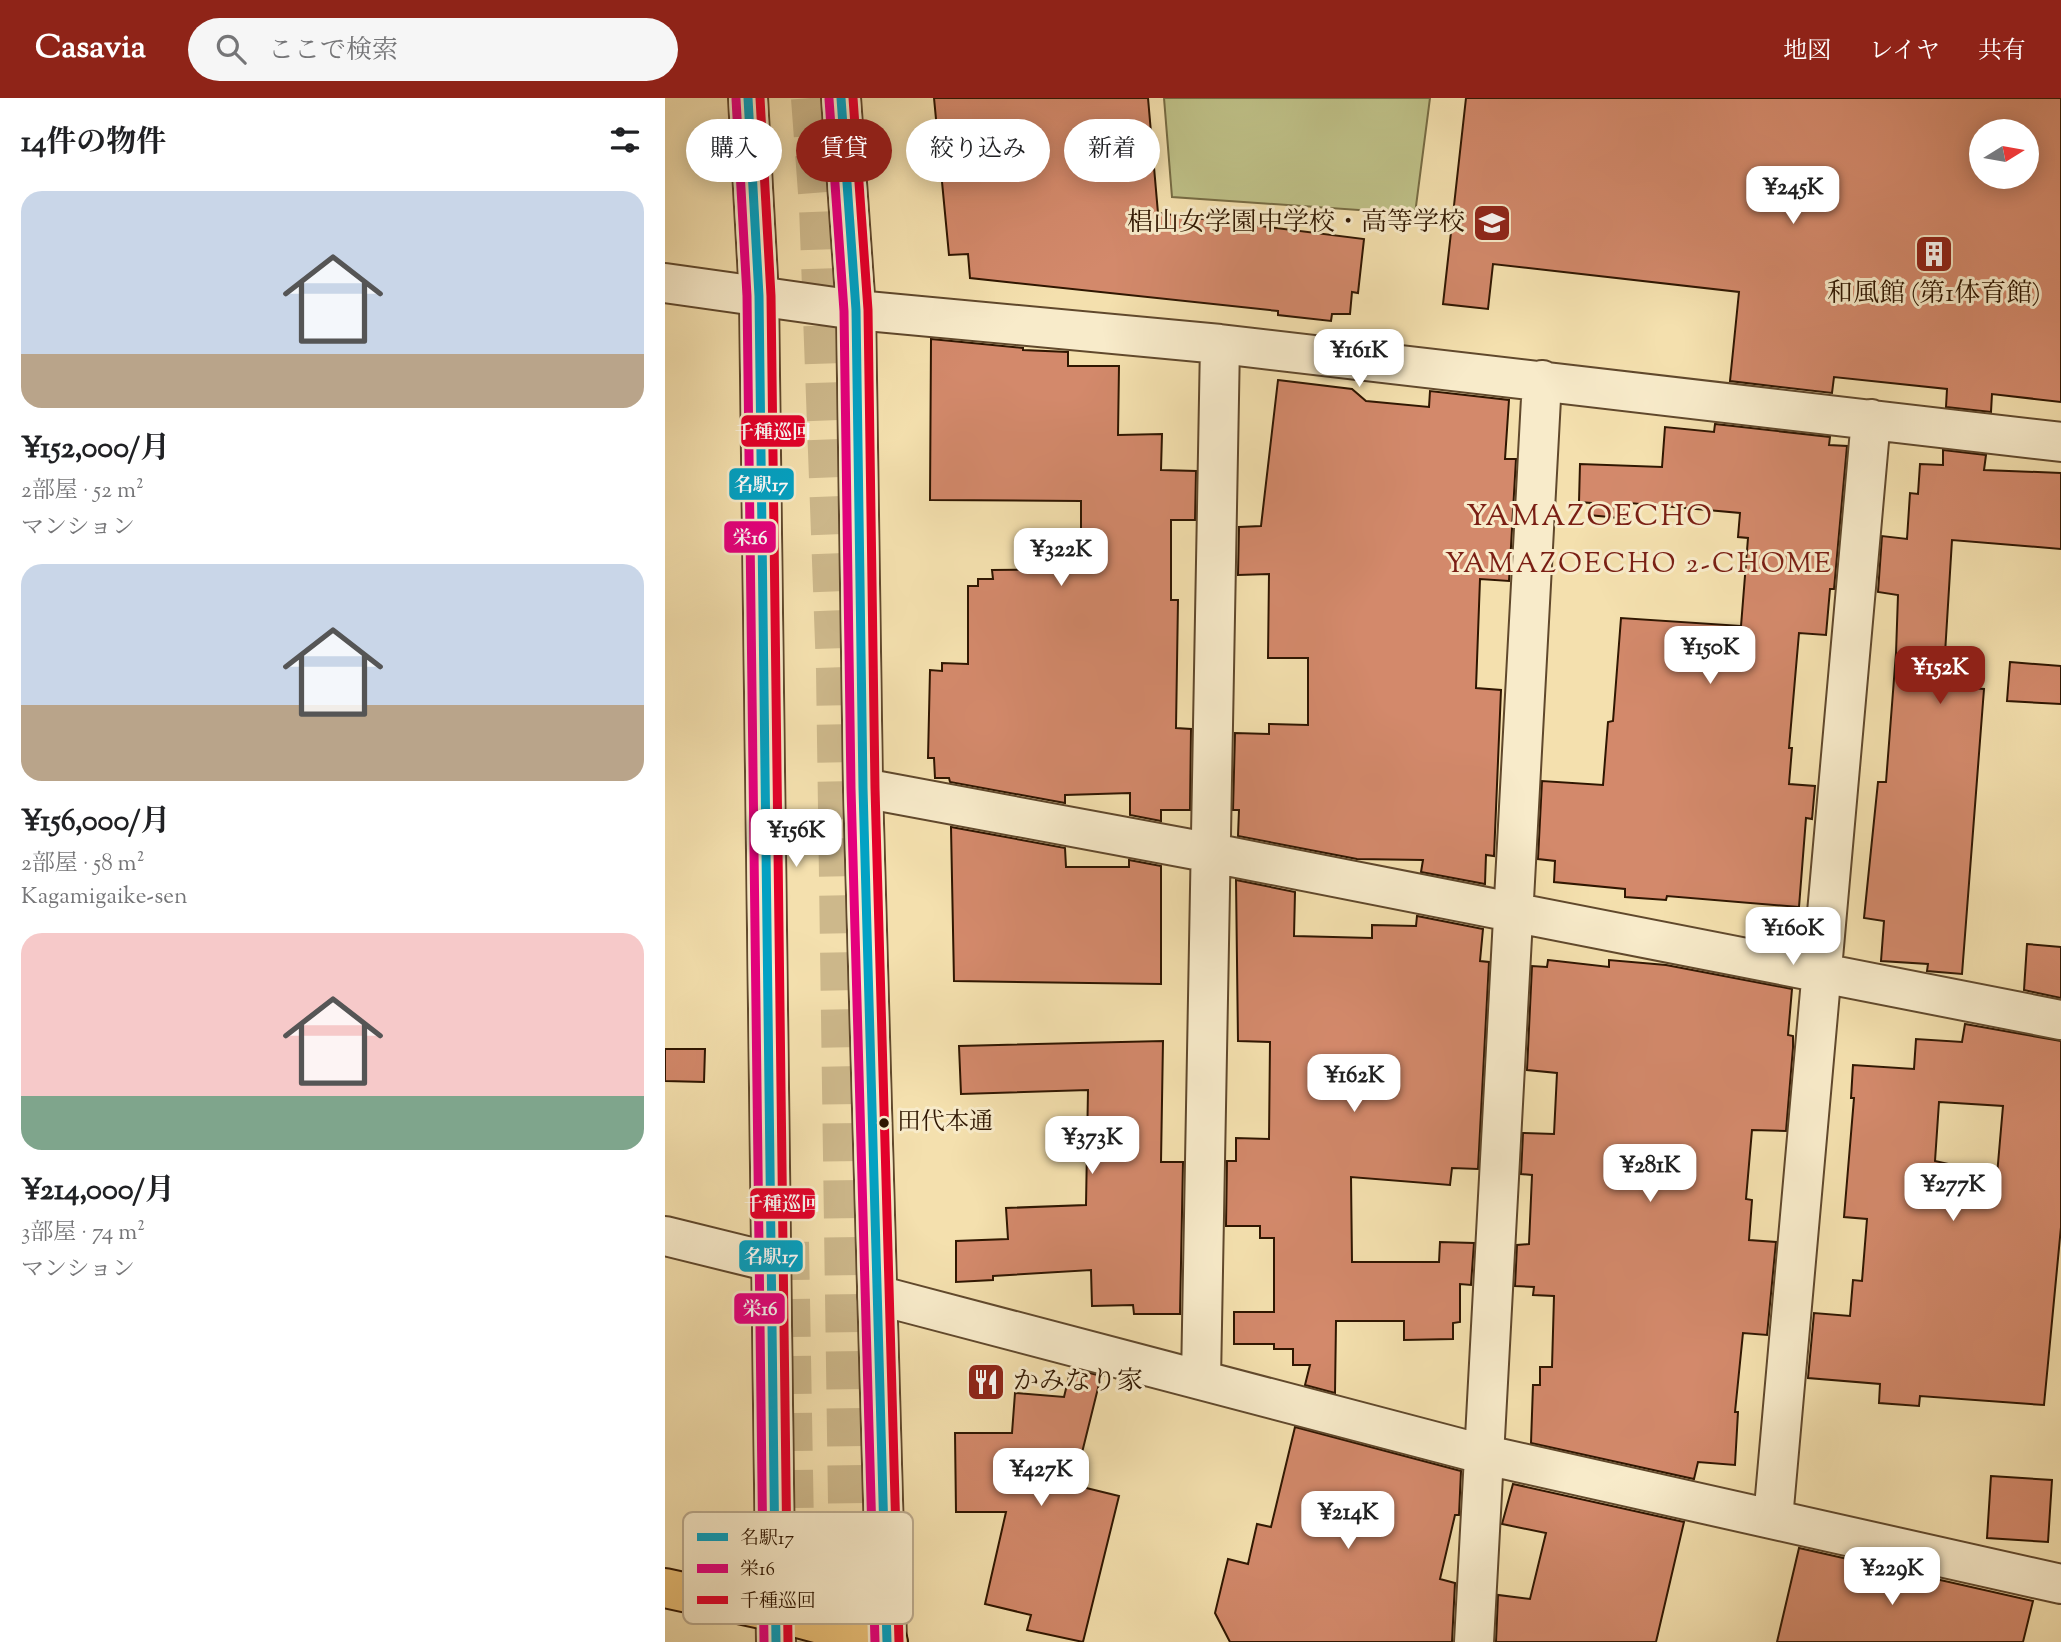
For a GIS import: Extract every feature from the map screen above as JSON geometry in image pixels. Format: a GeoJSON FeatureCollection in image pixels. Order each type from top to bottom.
{"type":"FeatureCollection","features":[{"type":"Feature","properties":{"kind":"main road"},"geometry":{"type":"LineString","coordinates":[[665,1588],[683,1594]]}},
{"type":"Feature","properties":{"kind":"main road"},"geometry":{"type":"LineString","coordinates":[[776,1627],[888,1642]]}},
{"type":"Feature","properties":{"kind":"street"},"geometry":{"type":"LineString","coordinates":[[748,98],[759,296],[774,1512]]}},
{"type":"Feature","properties":{"kind":"street"},"geometry":{"type":"LineString","coordinates":[[841,98],[856,310],[863,788],[884,1512]]}},
{"type":"Feature","properties":{"kind":"street"},"geometry":{"type":"LineString","coordinates":[[665,283],[856,310],[1220,344],[2061,442]]}},
{"type":"Feature","properties":{"kind":"street"},"geometry":{"type":"LineString","coordinates":[[1201,1380],[1220,344]]}},
{"type":"Feature","properties":{"kind":"street"},"geometry":{"type":"LineString","coordinates":[[1474,1642],[1516,913],[1542,380]]}},
{"type":"Feature","properties":{"kind":"street"},"geometry":{"type":"LineString","coordinates":[[1773,1519],[1871,419]]}},
{"type":"Feature","properties":{"kind":"street"},"geometry":{"type":"LineString","coordinates":[[863,788],[1212,853],[2061,1020]]}},
{"type":"Feature","properties":{"kind":"street"},"geometry":{"type":"LineString","coordinates":[[665,1236],[771,1262]]}},
{"type":"Feature","properties":{"kind":"street"},"geometry":{"type":"LineString","coordinates":[[877,1295],[1486,1455],[2061,1584]]}},
{"type":"Feature","properties":{"kind":"street"},"geometry":{"type":"LineString","coordinates":[[887,1624],[888,1642]]}},
{"type":"Feature","properties":{"kind":"green space"},"geometry":{"type":"Polygon","coordinates":[[[1164,98],[1430,98],[1415,214],[1172,197],[1164,98]]]}},
{"type":"Feature","properties":{"kind":"building"},"geometry":{"type":"Polygon","coordinates":[[[934,98],[1148,98],[1150,119],[1064,119],[1064,182],[1155,182],[1158,213],[1364,239],[1358,293],[1352,292],[1350,314],[1332,314],[1331,321],[1278,315],[1278,311],[970,278],[968,254],[949,255],[942,182],[1050,182],[1050,119],[936,119],[934,98]]]}},
{"type":"Feature","properties":{"kind":"building"},"geometry":{"type":"Polygon","coordinates":[[[1466,98],[2061,98],[2061,402],[1992,394],[1991,412],[1946,407],[1947,389],[1834,377],[1832,393],[1730,381],[1739,292],[1493,264],[1488,309],[1443,304],[1466,98]]]}},
{"type":"Feature","properties":{"kind":"building"},"geometry":{"type":"Polygon","coordinates":[[[931,339],[1023,350],[1068,352],[1068,366],[1119,366],[1118,435],[1162,434],[1161,470],[1196,471],[1195,520],[1171,520],[1171,600],[1178,600],[1176,728],[1191,729],[1190,810],[1161,810],[1161,821],[1130,815],[1130,793],[1065,795],[1065,803],[950,782],[949,778],[935,778],[934,758],[928,758],[930,670],[942,671],[942,663],[968,664],[968,586],[978,586],[978,579],[993,579],[992,570],[1081,569],[1081,501],[930,500],[931,339]]]}},
{"type":"Feature","properties":{"kind":"building"},"geometry":{"type":"Polygon","coordinates":[[[1278,380],[1352,389],[1366,401],[1429,407],[1430,391],[1509,400],[1505,459],[1516,459],[1509,581],[1480,579],[1476,688],[1501,690],[1494,856],[1486,855],[1485,884],[1421,872],[1423,860],[1357,859],[1238,836],[1239,810],[1233,810],[1235,733],[1269,734],[1269,724],[1308,725],[1308,658],[1268,658],[1269,574],[1238,575],[1239,527],[1261,526],[1278,380]]]}},
{"type":"Feature","properties":{"kind":"building"},"geometry":{"type":"Polygon","coordinates":[[[1715,424],[1830,437],[1829,445],[1847,446],[1834,589],[1830,589],[1826,635],[1799,633],[1789,748],[1792,748],[1789,784],[1815,786],[1812,819],[1806,818],[1799,907],[1667,896],[1666,900],[1625,897],[1625,889],[1554,882],[1555,861],[1538,859],[1542,781],[1603,785],[1608,722],[1613,721],[1621,618],[1741,626],[1748,538],[1738,537],[1740,513],[1630,503],[1629,519],[1589,515],[1591,503],[1579,502],[1580,464],[1662,467],[1665,427],[1714,432],[1715,424]]]}},
{"type":"Feature","properties":{"kind":"building"},"geometry":{"type":"Polygon","coordinates":[[[1943,450],[1986,455],[1984,470],[2061,473],[2061,549],[1952,540],[1943,686],[1984,689],[1962,974],[1927,971],[1928,964],[1881,961],[1884,921],[1864,918],[1878,782],[1886,782],[1896,653],[1898,595],[1878,592],[1882,536],[1907,539],[1910,493],[1918,494],[1920,464],[1943,465],[1943,450]]]}},
{"type":"Feature","properties":{"kind":"building"},"geometry":{"type":"Polygon","coordinates":[[[2010,662],[2061,666],[2061,704],[2007,701],[2010,662]]]}},
{"type":"Feature","properties":{"kind":"building"},"geometry":{"type":"Polygon","coordinates":[[[951,827],[1065,848],[1066,867],[1129,867],[1129,860],[1161,866],[1161,984],[954,981],[951,827]]]}},
{"type":"Feature","properties":{"kind":"building"},"geometry":{"type":"Polygon","coordinates":[[[1236,880],[1295,892],[1294,936],[1372,938],[1372,925],[1416,926],[1417,916],[1483,929],[1480,961],[1489,962],[1478,1169],[1452,1168],[1450,1185],[1351,1177],[1352,1262],[1439,1262],[1440,1242],[1474,1243],[1471,1285],[1460,1284],[1460,1322],[1453,1323],[1453,1339],[1404,1340],[1404,1321],[1336,1321],[1335,1393],[1305,1385],[1310,1365],[1293,1365],[1293,1349],[1274,1349],[1274,1344],[1234,1344],[1234,1312],[1274,1312],[1274,1238],[1260,1238],[1260,1226],[1226,1226],[1227,1161],[1236,1161],[1236,1138],[1269,1139],[1270,1042],[1238,1041],[1236,880]]]}},
{"type":"Feature","properties":{"kind":"building"},"geometry":{"type":"Polygon","coordinates":[[[2027,944],[2061,947],[2061,998],[2024,990],[2027,944]]]}},
{"type":"Feature","properties":{"kind":"building"},"geometry":{"type":"Polygon","coordinates":[[[1548,960],[1609,967],[1609,960],[1666,965],[1792,989],[1788,1035],[1793,1036],[1793,1048],[1786,1131],[1752,1130],[1746,1199],[1752,1200],[1749,1240],[1776,1242],[1767,1335],[1743,1333],[1735,1412],[1738,1412],[1735,1465],[1698,1462],[1694,1479],[1531,1443],[1533,1385],[1540,1385],[1540,1367],[1552,1367],[1554,1296],[1533,1295],[1534,1287],[1515,1286],[1517,1245],[1529,1244],[1532,1175],[1521,1174],[1523,1133],[1554,1134],[1557,1073],[1527,1070],[1532,966],[1547,967],[1548,960]]]}},
{"type":"Feature","properties":{"kind":"building"},"geometry":{"type":"Polygon","coordinates":[[[1965,1024],[2061,1041],[2061,1227],[2044,1405],[1920,1396],[1919,1406],[1879,1403],[1880,1384],[1808,1378],[1814,1313],[1850,1316],[1853,1280],[1862,1281],[1867,1219],[1844,1217],[1854,1098],[1851,1098],[1853,1065],[1914,1069],[1916,1039],[1962,1042],[1965,1024]],[[1939,1102],[1935,1161],[1997,1175],[2003,1106],[1939,1102]]]}},
{"type":"Feature","properties":{"kind":"building"},"geometry":{"type":"Polygon","coordinates":[[[1163,1041],[1161,1162],[1183,1162],[1180,1314],[1134,1314],[1133,1305],[1092,1306],[1091,1270],[993,1276],[993,1280],[956,1282],[956,1241],[1008,1239],[1006,1208],[1086,1205],[1088,1090],[961,1094],[959,1046],[1163,1041]]]}},
{"type":"Feature","properties":{"kind":"building"},"geometry":{"type":"Polygon","coordinates":[[[665,1049],[705,1049],[704,1082],[665,1081],[665,1049]]]}},
{"type":"Feature","properties":{"kind":"building"},"geometry":{"type":"Polygon","coordinates":[[[1071,1368],[1101,1376],[1074,1485],[1119,1496],[1083,1642],[1027,1630],[1031,1615],[985,1604],[1006,1512],[956,1512],[955,1433],[1012,1433],[1015,1393],[1064,1397],[1071,1368]]]}},
{"type":"Feature","properties":{"kind":"building"},"geometry":{"type":"Polygon","coordinates":[[[1295,1427],[1461,1471],[1459,1515],[1455,1515],[1440,1579],[1455,1583],[1452,1642],[1230,1642],[1215,1613],[1228,1559],[1248,1564],[1257,1524],[1271,1527],[1295,1427]]]}},
{"type":"Feature","properties":{"kind":"building"},"geometry":{"type":"Polygon","coordinates":[[[1991,1476],[2052,1480],[2048,1542],[1987,1538],[1991,1476]]]}},
{"type":"Feature","properties":{"kind":"building"},"geometry":{"type":"Polygon","coordinates":[[[1513,1484],[1684,1522],[1656,1642],[1496,1642],[1498,1595],[1530,1599],[1546,1533],[1502,1524],[1513,1484]]]}},
{"type":"Feature","properties":{"kind":"building"},"geometry":{"type":"Polygon","coordinates":[[[1799,1548],[2033,1601],[2023,1642],[1777,1642],[1799,1548]]]}},
{"type":"Feature","properties":{"kind":"tunnel"},"geometry":{"type":"LineString","coordinates":[[810,98],[818,206],[835,670],[847,1512]]}},
{"type":"Feature","properties":{"kind":"tunnel"},"geometry":{"type":"LineString","coordinates":[[790,1242],[795,1512]]}},
{"type":"Feature","properties":{"kind":"tunnel"},"geometry":{"type":"LineString","coordinates":[[797,1624],[797,1642]]}},
{"type":"Feature","properties":{"kind":"tunnel"},"geometry":{"type":"LineString","coordinates":[[849,1624],[849,1642]]}},
{"type":"Feature","properties":{"kind":"transit line","name":"名駅17"},"geometry":{"type":"LineString","coordinates":[[748,98],[759,296],[774,1512]]}},
{"type":"Feature","properties":{"kind":"transit line","name":"千種巡回"},"geometry":{"type":"LineString","coordinates":[[760,98],[771,296],[786,1512]]}},
{"type":"Feature","properties":{"kind":"transit line","name":"名駅17"},"geometry":{"type":"LineString","coordinates":[[841,98],[856,310],[863,788],[883,1512]]}},
{"type":"Feature","properties":{"kind":"transit line","name":"千種巡回"},"geometry":{"type":"LineString","coordinates":[[853,98],[868,310],[875,788],[895,1512]]}},
{"type":"Feature","properties":{"kind":"transit line","name":"栄16"},"geometry":{"type":"LineString","coordinates":[[736,99],[747,296],[762,1512]]}},
{"type":"Feature","properties":{"kind":"transit line","name":"栄16"},"geometry":{"type":"LineString","coordinates":[[829,99],[844,311],[851,788],[871,1512]]}},
{"type":"Feature","properties":{"kind":"transit line","name":"栄16"},"geometry":{"type":"LineString","coordinates":[[764,1624],[764,1642]]}},
{"type":"Feature","properties":{"kind":"transit line","name":"名駅17"},"geometry":{"type":"LineString","coordinates":[[776,1624],[776,1642]]}},
{"type":"Feature","properties":{"kind":"transit line","name":"千種巡回"},"geometry":{"type":"LineString","coordinates":[[788,1624],[788,1642]]}},
{"type":"Feature","properties":{"kind":"transit line","name":"栄16"},"geometry":{"type":"LineString","coordinates":[[874,1624],[875,1642]]}},
{"type":"Feature","properties":{"kind":"transit line","name":"名駅17"},"geometry":{"type":"LineString","coordinates":[[886,1624],[887,1642]]}},
{"type":"Feature","properties":{"kind":"transit line","name":"千種巡回"},"geometry":{"type":"LineString","coordinates":[[898,1624],[899,1642]]}},
{"type":"Feature","properties":{"kind":"place","name":"椙山女学園中学校・高等学校"},"geometry":{"type":"Point","coordinates":[1492,223]}},
{"type":"Feature","properties":{"kind":"place","name":"和風館 (第1体育館)"},"geometry":{"type":"Point","coordinates":[1934,254]}},
{"type":"Feature","properties":{"kind":"place","name":"田代本通"},"geometry":{"type":"Point","coordinates":[884,1123]}},
{"type":"Feature","properties":{"kind":"place","name":"かみなり家"},"geometry":{"type":"Point","coordinates":[986,1382]}},
{"type":"Feature","properties":{"kind":"district","name":"YAMAZOECHO"},"geometry":{"type":"Point","coordinates":[1590,517]}},
{"type":"Feature","properties":{"kind":"district","name":"YAMAZOECHO 2-CHOME"},"geometry":{"type":"Point","coordinates":[1639,565]}}]}
